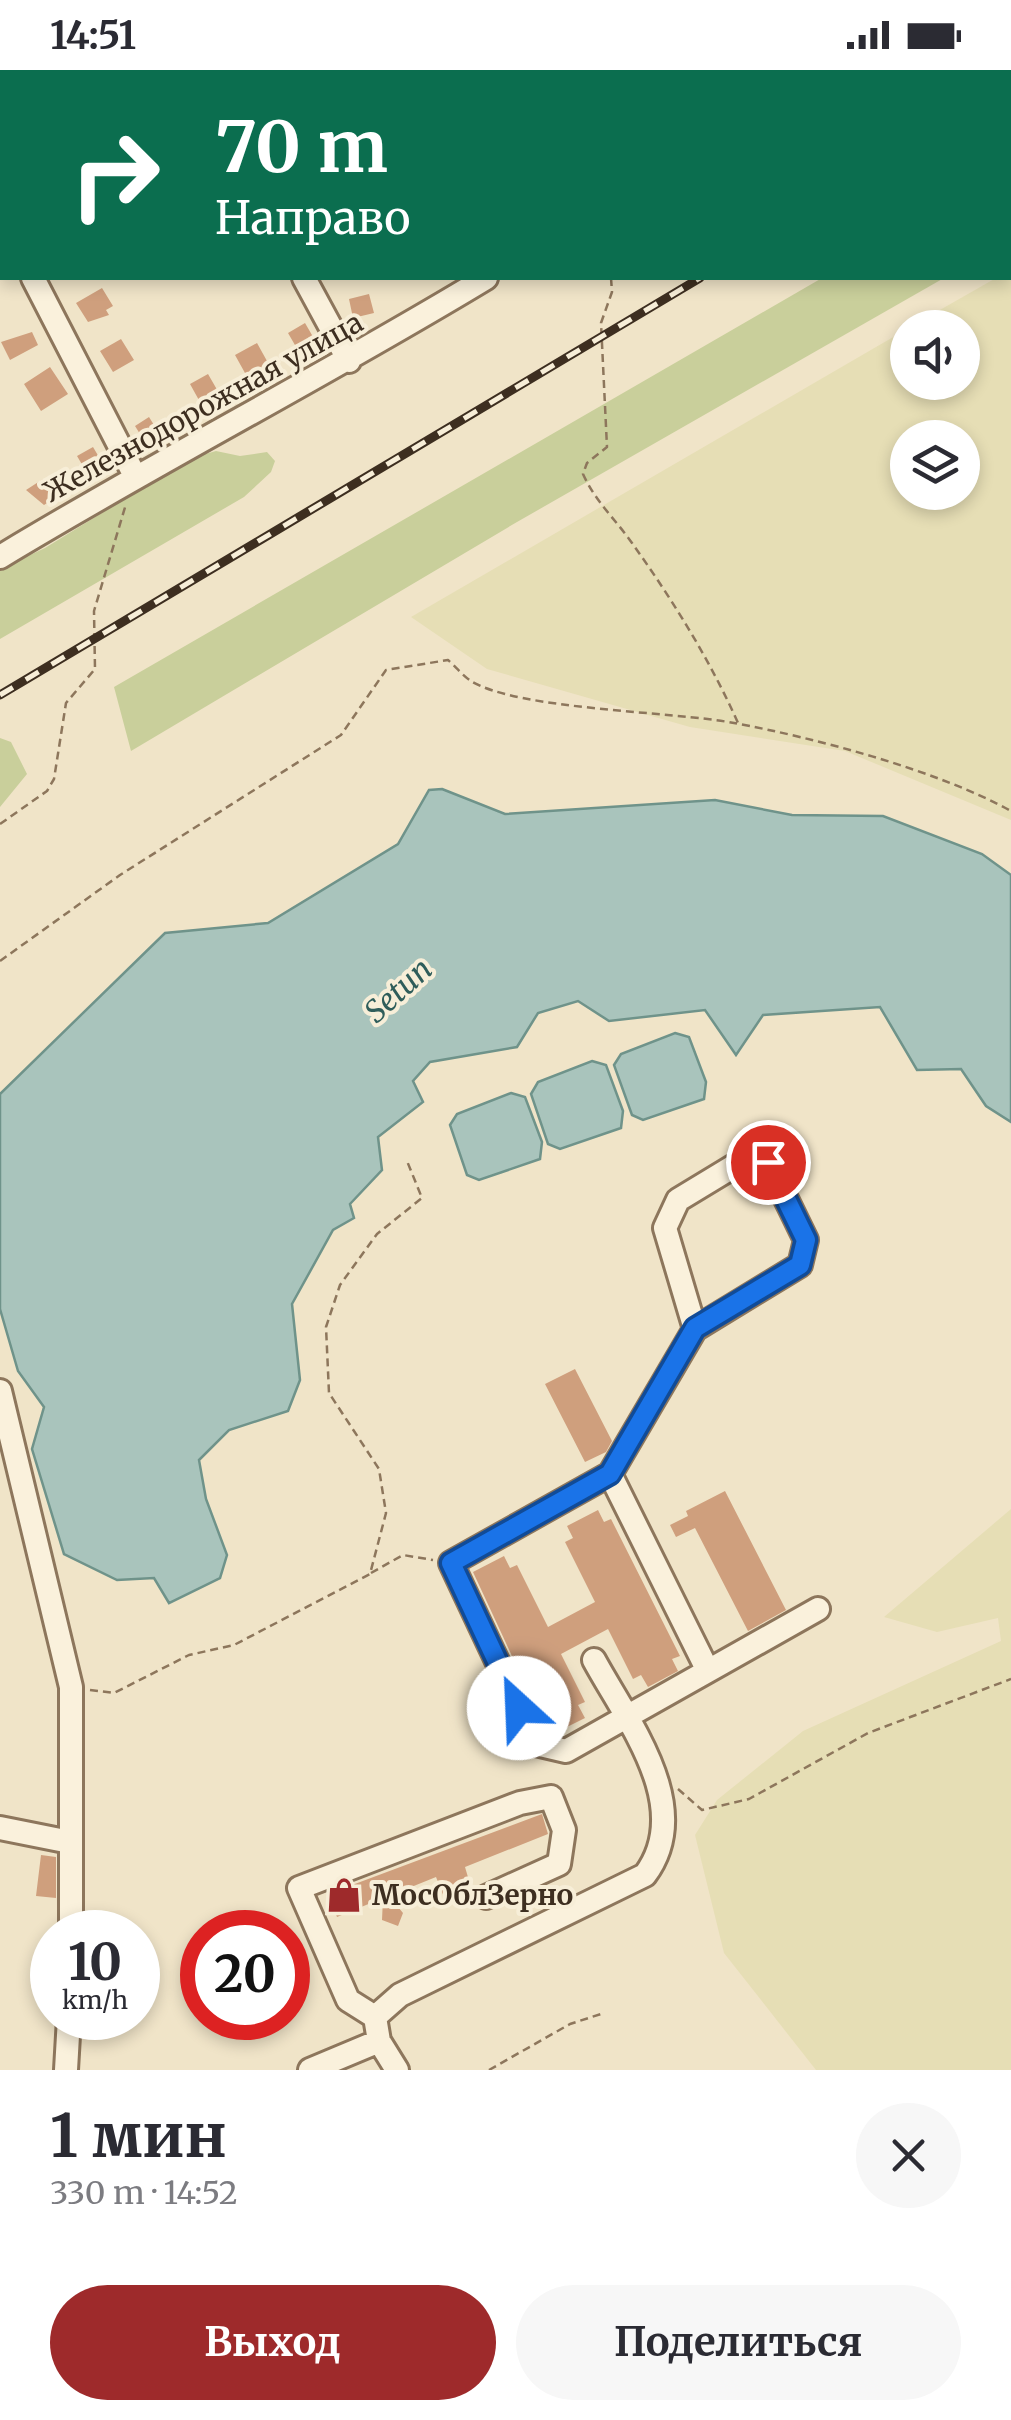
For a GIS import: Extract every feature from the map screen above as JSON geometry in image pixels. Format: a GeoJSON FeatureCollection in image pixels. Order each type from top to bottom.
{"type":"FeatureCollection","features":[{"type":"Feature","properties":{"kind":"street"},"geometry":{"type":"LineString","coordinates":[[34,280],[135,476]]}},
{"type":"Feature","properties":{"kind":"street"},"geometry":{"type":"LineString","coordinates":[[305,280],[349,361]]}},
{"type":"Feature","properties":{"kind":"street","name":"Железнодорожная улица"},"geometry":{"type":"LineString","coordinates":[[0,557],[135,476],[349,361],[483,280]]}},
{"type":"Feature","properties":{"kind":"street"},"geometry":{"type":"LineString","coordinates":[[695,1328],[665,1228],[678,1200],[744,1160],[768,1162],[806,1240],[800,1265],[695,1328],[610,1474],[451,1563],[536,1744],[566,1751],[818,1609]]}},
{"type":"Feature","properties":{"kind":"street"},"geometry":{"type":"LineString","coordinates":[[0,1391],[71,1688],[71,1910]]}},
{"type":"Feature","properties":{"kind":"street"},"geometry":{"type":"LineString","coordinates":[[610,1474],[708,1671]]}},
{"type":"Feature","properties":{"kind":"street"},"geometry":{"type":"LineString","coordinates":[[375,2017],[400,1995],[646,1874],[658,1857],[663,1809],[654,1768],[594,1660]]}},
{"type":"Feature","properties":{"kind":"street"},"geometry":{"type":"LineString","coordinates":[[397,2070],[379,2040],[375,2017],[348,2000],[299,1888],[520,1804],[551,1797],[564,1830],[559,1864],[486,1897]]}},
{"type":"Feature","properties":{"kind":"street"},"geometry":{"type":"LineString","coordinates":[[0,1828],[70,1842]]}},
{"type":"Feature","properties":{"kind":"street"},"geometry":{"type":"LineString","coordinates":[[66,2070],[68,2040]]}},
{"type":"Feature","properties":{"kind":"street"},"geometry":{"type":"LineString","coordinates":[[310,2070],[379,2040]]}},
{"type":"Feature","properties":{"kind":"path"},"geometry":{"type":"LineString","coordinates":[[611,280],[612,292],[601,322],[608,447],[588,463],[584,474],[591,492],[631,542],[704,656],[738,724]]}},
{"type":"Feature","properties":{"kind":"path"},"geometry":{"type":"LineString","coordinates":[[0,824],[47,791],[54,779],[60,719],[66,703],[95,670],[94,611],[135,476]]}},
{"type":"Feature","properties":{"kind":"path"},"geometry":{"type":"LineString","coordinates":[[0,962],[120,875],[341,734],[386,670],[448,660],[472,682],[512,694],[738,724],[900,768],[1011,812]]}},
{"type":"Feature","properties":{"kind":"path"},"geometry":{"type":"LineString","coordinates":[[1004,808],[1011,805]]}},
{"type":"Feature","properties":{"kind":"path"},"geometry":{"type":"LineString","coordinates":[[370,1574],[386,1513],[378,1469],[328,1393],[326,1328],[340,1284],[378,1234],[422,1198],[408,1160]]}},
{"type":"Feature","properties":{"kind":"path"},"geometry":{"type":"LineString","coordinates":[[71,1688],[114,1693],[156,1676],[189,1655],[234,1645],[403,1555],[451,1563]]}},
{"type":"Feature","properties":{"kind":"path"},"geometry":{"type":"LineString","coordinates":[[654,1768],[702,1810],[749,1799],[868,1733],[1011,1678]]}},
{"type":"Feature","properties":{"kind":"path"},"geometry":{"type":"LineString","coordinates":[[489,2070],[570,2024],[604,2014]]}},
{"type":"Feature","properties":{"kind":"shaded area"},"geometry":{"type":"Polygon","coordinates":[[[992,280],[1011,280],[1011,820],[845,751],[690,727],[487,669],[411,617],[890,339],[890,400],[980,400],[980,310],[940,310],[992,280]]]}},
{"type":"Feature","properties":{"kind":"shaded area"},"geometry":{"type":"Polygon","coordinates":[[[1011,1509],[1011,2070],[816,2070],[724,1953],[695,1835],[717,1800],[803,1731],[1001,1641],[998,1618],[937,1632],[884,1617],[1011,1509]]]}},
{"type":"Feature","properties":{"kind":"green space"},"geometry":{"type":"Polygon","coordinates":[[[819,280],[940,280],[517,522],[131,751],[114,687],[819,280]]]}},
{"type":"Feature","properties":{"kind":"green space"},"geometry":{"type":"Polygon","coordinates":[[[216,451],[240,456],[267,452],[275,461],[271,472],[244,497],[0,639],[0,569],[45,548],[191,458],[216,451]]]}},
{"type":"Feature","properties":{"kind":"green space"},"geometry":{"type":"Polygon","coordinates":[[[0,738],[11,742],[27,774],[0,807],[0,738]]]}},
{"type":"Feature","properties":{"kind":"water","name":"Setun"},"geometry":{"type":"Polygon","coordinates":[[[442,789],[505,814],[715,800],[792,815],[883,816],[982,854],[1011,875],[1011,1122],[986,1106],[961,1069],[917,1070],[880,1007],[763,1015],[736,1055],[705,1010],[609,1021],[578,1001],[538,1013],[517,1047],[430,1062],[413,1081],[423,1102],[378,1137],[382,1170],[350,1204],[354,1218],[333,1230],[292,1304],[300,1380],[288,1411],[229,1430],[199,1460],[206,1499],[227,1555],[220,1578],[169,1603],[154,1578],[117,1580],[64,1554],[32,1449],[44,1407],[18,1371],[0,1309],[0,1094],[165,933],[268,923],[398,844],[429,790],[442,789]]]}},
{"type":"Feature","properties":{"kind":"water"},"geometry":{"type":"Polygon","coordinates":[[[675,1033],[689,1037],[706,1082],[704,1099],[643,1120],[632,1115],[614,1065],[621,1054],[675,1033]]]}},
{"type":"Feature","properties":{"kind":"water"},"geometry":{"type":"Polygon","coordinates":[[[592,1061],[606,1065],[623,1111],[621,1128],[560,1149],[548,1144],[531,1094],[538,1082],[592,1061]]]}},
{"type":"Feature","properties":{"kind":"water"},"geometry":{"type":"Polygon","coordinates":[[[511,1093],[525,1097],[542,1142],[540,1159],[479,1180],[467,1175],[450,1125],[457,1114],[511,1093]]]}},
{"type":"Feature","properties":{"kind":"building"},"geometry":{"type":"Polygon","coordinates":[[[102,288],[113,306],[106,310],[109,315],[88,322],[76,303],[102,288]]]}},
{"type":"Feature","properties":{"kind":"building"},"geometry":{"type":"Polygon","coordinates":[[[369,294],[374,313],[353,318],[349,299],[369,294]]]}},
{"type":"Feature","properties":{"kind":"building"},"geometry":{"type":"Polygon","coordinates":[[[305,323],[316,342],[299,352],[288,333],[305,323]]]}},
{"type":"Feature","properties":{"kind":"building"},"geometry":{"type":"Polygon","coordinates":[[[32,332],[38,345],[10,360],[1,342],[32,332]]]}},
{"type":"Feature","properties":{"kind":"building"},"geometry":{"type":"Polygon","coordinates":[[[121,339],[134,360],[113,372],[100,351],[121,339]]]}},
{"type":"Feature","properties":{"kind":"building"},"geometry":{"type":"Polygon","coordinates":[[[257,343],[272,370],[250,382],[235,355],[257,343]]]}},
{"type":"Feature","properties":{"kind":"building"},"geometry":{"type":"Polygon","coordinates":[[[50,367],[68,394],[41,411],[24,384],[50,367]]]}},
{"type":"Feature","properties":{"kind":"building"},"geometry":{"type":"Polygon","coordinates":[[[208,374],[223,400],[205,411],[190,384],[208,374]]]}},
{"type":"Feature","properties":{"kind":"building"},"geometry":{"type":"Polygon","coordinates":[[[149,417],[159,433],[145,442],[135,426],[149,417]]]}},
{"type":"Feature","properties":{"kind":"building"},"geometry":{"type":"Polygon","coordinates":[[[93,447],[106,469],[90,478],[77,456],[93,447]]]}},
{"type":"Feature","properties":{"kind":"building"},"geometry":{"type":"Polygon","coordinates":[[[43,479],[55,498],[44,505],[26,490],[43,479]]]}},
{"type":"Feature","properties":{"kind":"building"},"geometry":{"type":"Polygon","coordinates":[[[575,1369],[612,1441],[606,1452],[585,1462],[545,1384],[575,1369]]]}},
{"type":"Feature","properties":{"kind":"building"},"geometry":{"type":"Polygon","coordinates":[[[725,1491],[786,1610],[748,1631],[695,1528],[676,1537],[670,1525],[688,1516],[686,1511],[725,1491]]]}},
{"type":"Feature","properties":{"kind":"building"},"geometry":{"type":"Polygon","coordinates":[[[598,1510],[604,1522],[611,1519],[680,1656],[672,1659],[678,1671],[648,1687],[641,1675],[633,1679],[608,1629],[561,1654],[585,1702],[578,1705],[585,1718],[555,1733],[547,1721],[543,1723],[473,1572],[504,1556],[510,1568],[517,1565],[548,1627],[595,1602],[565,1542],[573,1538],[567,1526],[598,1510]]]}},
{"type":"Feature","properties":{"kind":"building"},"geometry":{"type":"Polygon","coordinates":[[[542,1814],[548,1834],[465,1867],[472,1891],[446,1902],[436,1877],[389,1896],[403,1913],[398,1926],[382,1920],[383,1898],[337,1917],[328,1894],[542,1814]]]}},
{"type":"Feature","properties":{"kind":"building"},"geometry":{"type":"Polygon","coordinates":[[[41,1855],[56,1857],[56,1898],[36,1896],[41,1855]]]}},
{"type":"Feature","properties":{"kind":"railway"},"geometry":{"type":"LineString","coordinates":[[0,695],[697,280]]}},
{"type":"Feature","properties":{"kind":"place","name":"МосОблЗерно"},"geometry":{"type":"Point","coordinates":[344,1895]}},
{"type":"Feature","properties":{"kind":"route"},"geometry":{"type":"LineString","coordinates":[[519,1708],[451,1563],[610,1474],[695,1328],[800,1265],[806,1240],[768,1162]]}}]}
